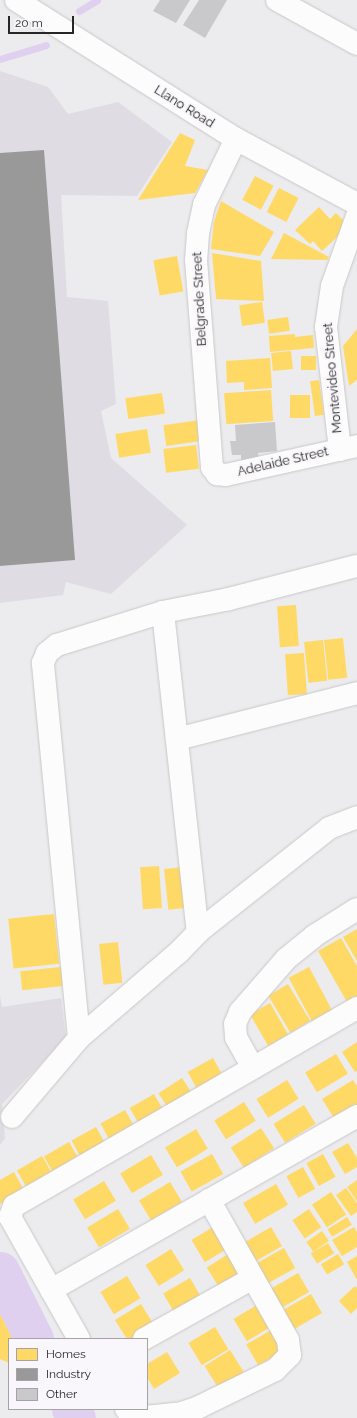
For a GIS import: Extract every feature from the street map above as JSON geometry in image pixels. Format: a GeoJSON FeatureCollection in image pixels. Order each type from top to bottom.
{"type":"FeatureCollection","features":[{"type":"Feature","properties":{"kind":"street","name":"Llano Road"},"geometry":{"type":"LineString","coordinates":[[16,0],[236,139],[357,204]]}},
{"type":"Feature","properties":{"kind":"street"},"geometry":{"type":"LineString","coordinates":[[277,0],[357,44]]}},
{"type":"Feature","properties":{"kind":"street","name":"Belgrade Street"},"geometry":{"type":"LineString","coordinates":[[212,467],[196,260],[198,233],[204,205],[236,139]]}},
{"type":"Feature","properties":{"kind":"street","name":"Montevideo Street"},"geometry":{"type":"LineString","coordinates":[[348,448],[326,328],[332,286],[357,216]]}},
{"type":"Feature","properties":{"kind":"street","name":"Adelaide Street"},"geometry":{"type":"LineString","coordinates":[[212,467],[217,474],[226,475],[348,448]]}},
{"type":"Feature","properties":{"kind":"street"},"geometry":{"type":"LineString","coordinates":[[79,1038],[43,663],[47,653],[57,645],[164,612],[229,599],[357,566]]}},
{"type":"Feature","properties":{"kind":"street"},"geometry":{"type":"LineString","coordinates":[[164,612],[198,932]]}},
{"type":"Feature","properties":{"kind":"street"},"geometry":{"type":"LineString","coordinates":[[177,739],[357,693]]}},
{"type":"Feature","properties":{"kind":"street"},"geometry":{"type":"LineString","coordinates":[[12,1117],[79,1038],[179,952],[198,932],[329,828],[357,817]]}},
{"type":"Feature","properties":{"kind":"street"},"geometry":{"type":"LineString","coordinates":[[253,1068],[236,1037],[235,1024],[240,1012],[286,959],[314,936],[357,909]]}},
{"type":"Feature","properties":{"kind":"street"},"geometry":{"type":"LineString","coordinates":[[78,1338],[10,1217],[14,1206],[357,1008]]}},
{"type":"Feature","properties":{"kind":"street"},"geometry":{"type":"LineString","coordinates":[[51,1290],[357,1116]]}},
{"type":"Feature","properties":{"kind":"street"},"geometry":{"type":"LineString","coordinates":[[128,1410],[145,1417],[182,1413],[199,1408],[268,1373],[284,1362],[290,1354],[288,1340],[209,1200]]}},
{"type":"Feature","properties":{"kind":"street"},"geometry":{"type":"LineString","coordinates":[[146,1338],[253,1278]]}},
{"type":"Feature","properties":{"kind":"shaded area"},"geometry":{"type":"Polygon","coordinates":[[[0,71],[48,87],[68,114],[118,102],[172,142],[137,196],[61,195],[67,297],[108,301],[116,404],[101,411],[111,458],[187,525],[111,594],[66,582],[63,595],[0,603],[0,71]]]}},
{"type":"Feature","properties":{"kind":"shaded area"},"geometry":{"type":"Polygon","coordinates":[[[0,996],[2,1007],[61,998],[66,1038],[2,1104],[5,1138],[0,1145],[0,996]]]}},
{"type":"Feature","properties":{"kind":"building: Homes"},"geometry":{"type":"Polygon","coordinates":[[[180,133],[195,140],[185,166],[208,170],[195,193],[138,200],[180,133]]]}},
{"type":"Feature","properties":{"kind":"building: Homes"},"geometry":{"type":"Polygon","coordinates":[[[255,176],[274,186],[261,210],[242,200],[255,176]]]}},
{"type":"Feature","properties":{"kind":"building: Homes"},"geometry":{"type":"Polygon","coordinates":[[[279,188],[299,198],[286,222],[267,212],[279,188]]]}},
{"type":"Feature","properties":{"kind":"building: Homes"},"geometry":{"type":"Polygon","coordinates":[[[221,201],[274,232],[260,256],[211,249],[214,222],[221,201]]]}},
{"type":"Feature","properties":{"kind":"building: Homes"},"geometry":{"type":"Polygon","coordinates":[[[319,207],[330,219],[336,213],[349,226],[322,251],[313,241],[310,244],[295,230],[319,207]]]}},
{"type":"Feature","properties":{"kind":"building: Homes"},"geometry":{"type":"Polygon","coordinates":[[[284,233],[329,257],[327,260],[271,259],[284,233]]]}},
{"type":"Feature","properties":{"kind":"building: Homes"},"geometry":{"type":"Polygon","coordinates":[[[212,253],[261,261],[264,301],[216,299],[212,253]]]}},
{"type":"Feature","properties":{"kind":"building: Homes"},"geometry":{"type":"Polygon","coordinates":[[[177,256],[183,291],[160,296],[153,260],[177,256]]]}},
{"type":"Feature","properties":{"kind":"building: Homes"},"geometry":{"type":"Polygon","coordinates":[[[262,302],[265,323],[242,326],[239,305],[262,302]]]}},
{"type":"Feature","properties":{"kind":"building: Homes"},"geometry":{"type":"Polygon","coordinates":[[[288,317],[290,331],[269,334],[267,320],[288,317]]]}},
{"type":"Feature","properties":{"kind":"building: Homes"},"geometry":{"type":"Polygon","coordinates":[[[357,329],[357,380],[349,386],[343,346],[357,329]]]}},
{"type":"Feature","properties":{"kind":"building: Homes"},"geometry":{"type":"Polygon","coordinates":[[[295,334],[295,337],[313,335],[314,348],[270,352],[269,336],[295,334]]]}},
{"type":"Feature","properties":{"kind":"building: Homes"},"geometry":{"type":"Polygon","coordinates":[[[291,351],[293,369],[273,371],[271,353],[291,351]]]}},
{"type":"Feature","properties":{"kind":"building: Homes"},"geometry":{"type":"Polygon","coordinates":[[[301,356],[316,356],[316,370],[301,370],[301,356]]]}},
{"type":"Feature","properties":{"kind":"building: Homes"},"geometry":{"type":"Polygon","coordinates":[[[270,358],[272,388],[244,390],[244,382],[227,383],[226,361],[270,358]]]}},
{"type":"Feature","properties":{"kind":"building: Homes"},"geometry":{"type":"Polygon","coordinates":[[[319,380],[324,415],[315,416],[310,381],[319,380]]]}},
{"type":"Feature","properties":{"kind":"building: Homes"},"geometry":{"type":"Polygon","coordinates":[[[271,390],[273,421],[226,424],[224,393],[271,390]]]}},
{"type":"Feature","properties":{"kind":"building: Homes"},"geometry":{"type":"Polygon","coordinates":[[[162,393],[165,414],[128,419],[125,398],[162,393]]]}},
{"type":"Feature","properties":{"kind":"building: Homes"},"geometry":{"type":"Polygon","coordinates":[[[290,395],[310,395],[310,418],[290,418],[290,395]]]}},
{"type":"Feature","properties":{"kind":"building: Homes"},"geometry":{"type":"Polygon","coordinates":[[[200,420],[203,441],[166,446],[163,425],[200,420]]]}},
{"type":"Feature","properties":{"kind":"building: Homes"},"geometry":{"type":"Polygon","coordinates":[[[147,429],[151,453],[119,458],[115,434],[147,429]]]}},
{"type":"Feature","properties":{"kind":"building: Homes"},"geometry":{"type":"Polygon","coordinates":[[[196,445],[199,469],[166,473],[163,449],[196,445]]]}},
{"type":"Feature","properties":{"kind":"building: Homes"},"geometry":{"type":"Polygon","coordinates":[[[296,605],[299,646],[280,647],[277,606],[296,605]]]}},
{"type":"Feature","properties":{"kind":"building: Homes"},"geometry":{"type":"Polygon","coordinates":[[[343,638],[347,678],[328,680],[324,640],[343,638]]]}},
{"type":"Feature","properties":{"kind":"building: Homes"},"geometry":{"type":"Polygon","coordinates":[[[323,640],[327,681],[308,683],[304,642],[323,640]]]}},
{"type":"Feature","properties":{"kind":"building: Homes"},"geometry":{"type":"Polygon","coordinates":[[[304,653],[307,694],[288,695],[285,654],[304,653]]]}},
{"type":"Feature","properties":{"kind":"building: Homes"},"geometry":{"type":"Polygon","coordinates":[[[159,866],[162,908],[143,909],[140,867],[159,866]]]}},
{"type":"Feature","properties":{"kind":"building: Homes"},"geometry":{"type":"Polygon","coordinates":[[[183,867],[187,908],[168,910],[164,869],[183,867]]]}},
{"type":"Feature","properties":{"kind":"building: Homes"},"geometry":{"type":"Polygon","coordinates":[[[54,914],[59,964],[13,969],[8,919],[54,914]]]}},
{"type":"Feature","properties":{"kind":"building: Homes"},"geometry":{"type":"Polygon","coordinates":[[[357,929],[357,961],[343,937],[357,929]]]}},
{"type":"Feature","properties":{"kind":"building: Homes"},"geometry":{"type":"Polygon","coordinates":[[[341,938],[357,966],[357,996],[347,1002],[318,951],[341,938]]]}},
{"type":"Feature","properties":{"kind":"building: Homes"},"geometry":{"type":"Polygon","coordinates":[[[118,942],[122,983],[103,985],[99,944],[118,942]]]}},
{"type":"Feature","properties":{"kind":"building: Homes"},"geometry":{"type":"Polygon","coordinates":[[[61,967],[63,986],[22,990],[20,971],[61,967]]]}},
{"type":"Feature","properties":{"kind":"building: Homes"},"geometry":{"type":"Polygon","coordinates":[[[309,967],[332,1010],[312,1021],[289,978],[309,967]]]}},
{"type":"Feature","properties":{"kind":"building: Homes"},"geometry":{"type":"Polygon","coordinates":[[[288,984],[310,1021],[290,1033],[268,996],[288,984]]]}},
{"type":"Feature","properties":{"kind":"building: Homes"},"geometry":{"type":"Polygon","coordinates":[[[270,1003],[288,1034],[268,1046],[250,1014],[270,1003]]]}},
{"type":"Feature","properties":{"kind":"building: Homes"},"geometry":{"type":"Polygon","coordinates":[[[357,1042],[357,1071],[355,1072],[342,1052],[357,1042]]]}},
{"type":"Feature","properties":{"kind":"building: Homes"},"geometry":{"type":"Polygon","coordinates":[[[336,1054],[348,1074],[317,1092],[305,1073],[336,1054]]]}},
{"type":"Feature","properties":{"kind":"building: Homes"},"geometry":{"type":"Polygon","coordinates":[[[213,1058],[223,1076],[198,1090],[188,1072],[213,1058]]]}},
{"type":"Feature","properties":{"kind":"building: Homes"},"geometry":{"type":"Polygon","coordinates":[[[182,1078],[193,1095],[169,1110],[159,1093],[182,1078]]]}},
{"type":"Feature","properties":{"kind":"building: Homes"},"geometry":{"type":"Polygon","coordinates":[[[287,1080],[299,1099],[268,1118],[256,1099],[287,1080]]]}},
{"type":"Feature","properties":{"kind":"building: Homes"},"geometry":{"type":"Polygon","coordinates":[[[353,1080],[357,1086],[357,1105],[334,1118],[322,1099],[353,1080]]]}},
{"type":"Feature","properties":{"kind":"building: Homes"},"geometry":{"type":"Polygon","coordinates":[[[154,1094],[164,1111],[140,1125],[130,1108],[154,1094]]]}},
{"type":"Feature","properties":{"kind":"building: Homes"},"geometry":{"type":"Polygon","coordinates":[[[244,1102],[256,1121],[226,1139],[214,1121],[244,1102]]]}},
{"type":"Feature","properties":{"kind":"building: Homes"},"geometry":{"type":"Polygon","coordinates":[[[304,1105],[316,1124],[285,1143],[273,1124],[304,1105]]]}},
{"type":"Feature","properties":{"kind":"building: Homes"},"geometry":{"type":"Polygon","coordinates":[[[125,1110],[135,1128],[111,1142],[101,1124],[125,1110]]]}},
{"type":"Feature","properties":{"kind":"building: Homes"},"geometry":{"type":"Polygon","coordinates":[[[96,1127],[106,1145],[82,1159],[72,1141],[96,1127]]]}},
{"type":"Feature","properties":{"kind":"building: Homes"},"geometry":{"type":"Polygon","coordinates":[[[261,1128],[274,1148],[244,1168],[231,1148],[261,1128]]]}},
{"type":"Feature","properties":{"kind":"building: Homes"},"geometry":{"type":"Polygon","coordinates":[[[196,1129],[208,1149],[177,1167],[165,1148],[196,1129]]]}},
{"type":"Feature","properties":{"kind":"building: Homes"},"geometry":{"type":"Polygon","coordinates":[[[69,1142],[79,1159],[54,1174],[44,1156],[69,1142]]]}},
{"type":"Feature","properties":{"kind":"building: Homes"},"geometry":{"type":"Polygon","coordinates":[[[348,1143],[357,1158],[357,1167],[345,1174],[332,1152],[348,1143]]]}},
{"type":"Feature","properties":{"kind":"building: Homes"},"geometry":{"type":"Polygon","coordinates":[[[212,1154],[223,1174],[192,1192],[181,1171],[212,1154]]]}},
{"type":"Feature","properties":{"kind":"building: Homes"},"geometry":{"type":"Polygon","coordinates":[[[323,1154],[336,1177],[319,1186],[306,1163],[323,1154]]]}},
{"type":"Feature","properties":{"kind":"building: Homes"},"geometry":{"type":"Polygon","coordinates":[[[151,1155],[163,1175],[132,1193],[120,1174],[151,1155]]]}},
{"type":"Feature","properties":{"kind":"building: Homes"},"geometry":{"type":"Polygon","coordinates":[[[42,1156],[52,1173],[27,1188],[17,1170],[42,1156]]]}},
{"type":"Feature","properties":{"kind":"building: Homes"},"geometry":{"type":"Polygon","coordinates":[[[303,1167],[315,1189],[299,1198],[286,1176],[303,1167]]]}},
{"type":"Feature","properties":{"kind":"building: Homes"},"geometry":{"type":"Polygon","coordinates":[[[14,1172],[24,1190],[0,1204],[0,1180],[14,1172]]]}},
{"type":"Feature","properties":{"kind":"building: Homes"},"geometry":{"type":"Polygon","coordinates":[[[357,1180],[357,1201],[347,1187],[357,1180]]]}},
{"type":"Feature","properties":{"kind":"building: Homes"},"geometry":{"type":"Polygon","coordinates":[[[104,1181],[116,1201],[85,1219],[73,1200],[104,1181]]]}},
{"type":"Feature","properties":{"kind":"building: Homes"},"geometry":{"type":"Polygon","coordinates":[[[170,1182],[182,1202],[151,1220],[139,1201],[170,1182]]]}},
{"type":"Feature","properties":{"kind":"building: Homes"},"geometry":{"type":"Polygon","coordinates":[[[276,1184],[288,1205],[255,1224],[243,1203],[276,1184]]]}},
{"type":"Feature","properties":{"kind":"building: Homes"},"geometry":{"type":"Polygon","coordinates":[[[346,1188],[357,1203],[357,1212],[351,1216],[336,1195],[346,1188]]]}},
{"type":"Feature","properties":{"kind":"building: Homes"},"geometry":{"type":"Polygon","coordinates":[[[331,1192],[346,1214],[327,1227],[312,1205],[331,1192]]]}},
{"type":"Feature","properties":{"kind":"building: Homes"},"geometry":{"type":"Polygon","coordinates":[[[118,1209],[130,1229],[99,1247],[87,1228],[118,1209]]]}},
{"type":"Feature","properties":{"kind":"building: Homes"},"geometry":{"type":"Polygon","coordinates":[[[309,1209],[321,1227],[305,1238],[292,1220],[309,1209]]]}},
{"type":"Feature","properties":{"kind":"building: Homes"},"geometry":{"type":"Polygon","coordinates":[[[347,1217],[352,1225],[332,1237],[327,1229],[347,1217]]]}},
{"type":"Feature","properties":{"kind":"building: Homes"},"geometry":{"type":"Polygon","coordinates":[[[218,1224],[231,1246],[205,1262],[191,1240],[218,1224]]]}},
{"type":"Feature","properties":{"kind":"building: Homes"},"geometry":{"type":"Polygon","coordinates":[[[271,1227],[282,1246],[255,1262],[244,1242],[271,1227]]]}},
{"type":"Feature","properties":{"kind":"building: Homes"},"geometry":{"type":"Polygon","coordinates":[[[354,1227],[357,1232],[357,1247],[342,1256],[332,1240],[354,1227]]]}},
{"type":"Feature","properties":{"kind":"building: Homes"},"geometry":{"type":"Polygon","coordinates":[[[322,1231],[329,1241],[313,1252],[306,1242],[322,1231]]]}},
{"type":"Feature","properties":{"kind":"building: Homes"},"geometry":{"type":"Polygon","coordinates":[[[328,1243],[334,1253],[317,1264],[311,1253],[328,1243]]]}},
{"type":"Feature","properties":{"kind":"building: Homes"},"geometry":{"type":"Polygon","coordinates":[[[284,1248],[295,1268],[268,1283],[257,1263],[284,1248]]]}},
{"type":"Feature","properties":{"kind":"building: Homes"},"geometry":{"type":"Polygon","coordinates":[[[171,1249],[184,1270],[159,1286],[146,1265],[171,1249]]]}},
{"type":"Feature","properties":{"kind":"building: Homes"},"geometry":{"type":"Polygon","coordinates":[[[233,1251],[246,1272],[220,1289],[207,1267],[233,1251]]]}},
{"type":"Feature","properties":{"kind":"building: Homes"},"geometry":{"type":"Polygon","coordinates":[[[338,1254],[344,1264],[327,1275],[321,1264],[338,1254]]]}},
{"type":"Feature","properties":{"kind":"building: Homes"},"geometry":{"type":"Polygon","coordinates":[[[357,1256],[357,1280],[347,1262],[357,1256]]]}},
{"type":"Feature","properties":{"kind":"building: Homes"},"geometry":{"type":"Polygon","coordinates":[[[298,1273],[309,1292],[282,1308],[271,1288],[298,1273]]]}},
{"type":"Feature","properties":{"kind":"building: Homes"},"geometry":{"type":"Polygon","coordinates":[[[127,1276],[140,1298],[114,1314],[100,1292],[127,1276]]]}},
{"type":"Feature","properties":{"kind":"building: Homes"},"geometry":{"type":"Polygon","coordinates":[[[190,1278],[202,1299],[175,1314],[163,1294],[190,1278]]]}},
{"type":"Feature","properties":{"kind":"building: Homes"},"geometry":{"type":"Polygon","coordinates":[[[0,1279],[3,1284],[15,1338],[8,1338],[8,1363],[0,1359],[0,1279]]]}},
{"type":"Feature","properties":{"kind":"building: Homes"},"geometry":{"type":"Polygon","coordinates":[[[355,1286],[357,1288],[357,1308],[351,1314],[339,1301],[355,1286]]]}},
{"type":"Feature","properties":{"kind":"building: Homes"},"geometry":{"type":"Polygon","coordinates":[[[311,1294],[322,1313],[294,1329],[283,1310],[311,1294]]]}},
{"type":"Feature","properties":{"kind":"building: Homes"},"geometry":{"type":"Polygon","coordinates":[[[260,1303],[273,1325],[247,1341],[233,1319],[260,1303]]]}},
{"type":"Feature","properties":{"kind":"building: Homes"},"geometry":{"type":"Polygon","coordinates":[[[141,1304],[154,1325],[133,1338],[126,1338],[115,1320],[141,1304]]]}},
{"type":"Feature","properties":{"kind":"building: Homes"},"geometry":{"type":"Polygon","coordinates":[[[215,1327],[228,1349],[202,1365],[188,1343],[215,1327]]]}},
{"type":"Feature","properties":{"kind":"building: Homes"},"geometry":{"type":"Polygon","coordinates":[[[273,1329],[285,1350],[258,1365],[246,1344],[273,1329]]]}},
{"type":"Feature","properties":{"kind":"building: Homes"},"geometry":{"type":"Polygon","coordinates":[[[230,1350],[244,1372],[218,1388],[205,1366],[230,1350]]]}},
{"type":"Feature","properties":{"kind":"building: Homes"},"geometry":{"type":"Polygon","coordinates":[[[167,1352],[180,1373],[154,1389],[148,1379],[148,1363],[167,1352]]]}},
{"type":"Feature","properties":{"kind":"building: Industry"},"geometry":{"type":"Polygon","coordinates":[[[44,150],[75,560],[0,566],[0,153],[44,150]]]}},
{"type":"Feature","properties":{"kind":"building: Other"},"geometry":{"type":"Polygon","coordinates":[[[160,0],[190,0],[176,23],[153,11],[160,0]]]}},
{"type":"Feature","properties":{"kind":"building: Other"},"geometry":{"type":"Polygon","coordinates":[[[199,0],[227,0],[205,38],[183,25],[199,0]]]}},
{"type":"Feature","properties":{"kind":"building: Other"},"geometry":{"type":"Polygon","coordinates":[[[275,422],[277,451],[258,453],[259,459],[241,461],[241,455],[232,455],[230,441],[236,441],[235,425],[275,422]]]}},
{"type":"Feature","properties":{"kind":"waterway"},"geometry":{"type":"LineString","coordinates":[[79,11],[97,0]]}},
{"type":"Feature","properties":{"kind":"waterway"},"geometry":{"type":"LineString","coordinates":[[0,59],[46,45]]}},
{"type":"Feature","properties":{"kind":"waterway"},"geometry":{"type":"LineString","coordinates":[[0,1271],[34,1338]]}},
{"type":"Feature","properties":{"kind":"waterway"},"geometry":{"type":"LineString","coordinates":[[72,1410],[76,1418]]}}]}
